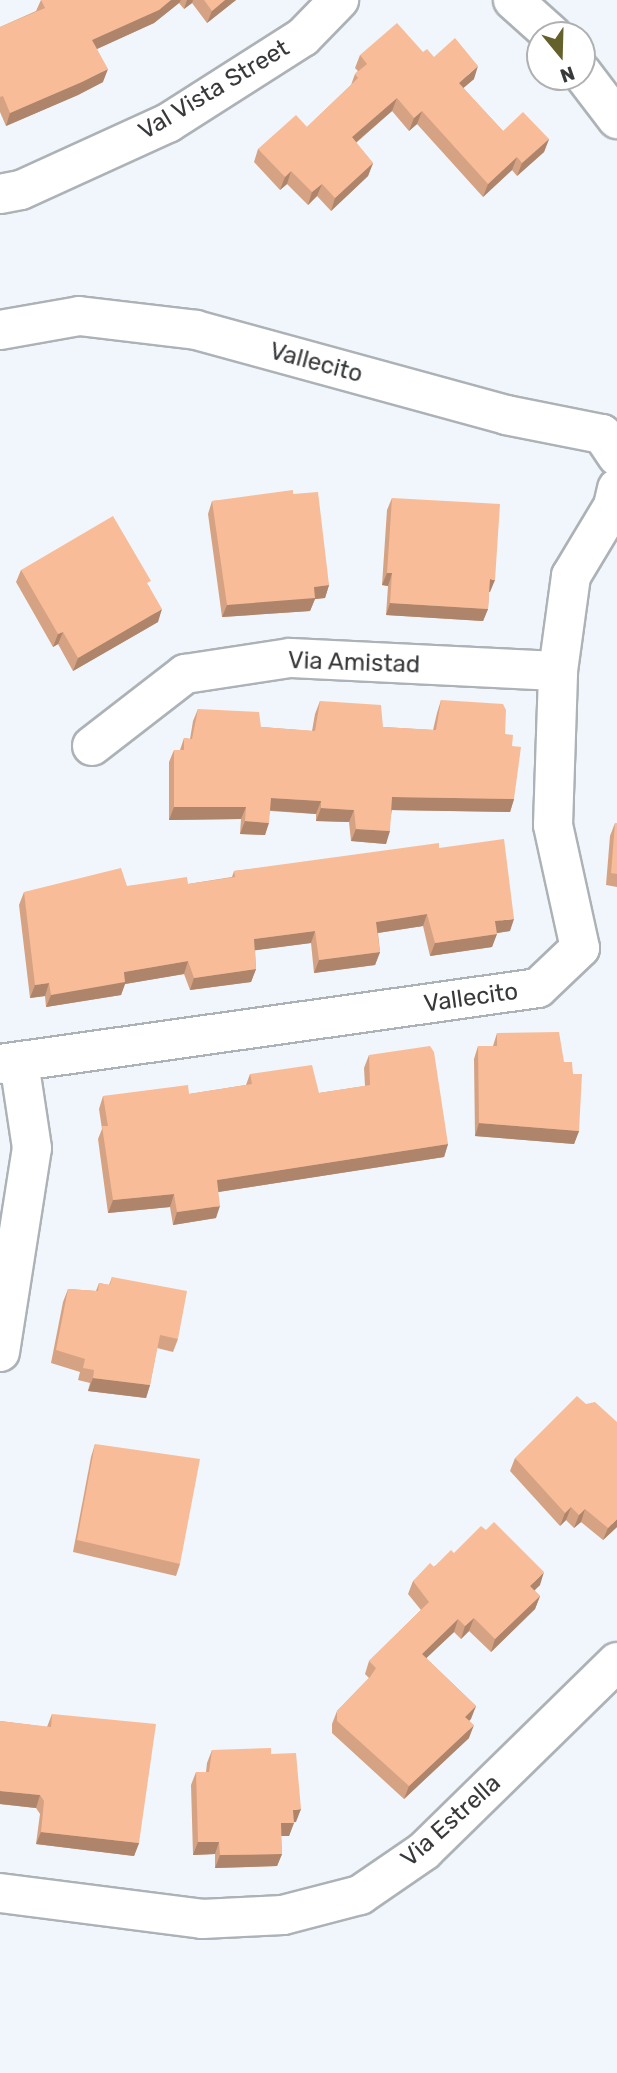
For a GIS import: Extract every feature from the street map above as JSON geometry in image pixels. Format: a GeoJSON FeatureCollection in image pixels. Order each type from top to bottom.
{"type":"FeatureCollection","features":[{"type":"Feature","properties":{"kind":"street","name":"Val Vista Street"},"geometry":{"type":"LineString","coordinates":[[0,194],[21,190],[168,123],[303,37],[339,0]]}},
{"type":"Feature","properties":{"kind":"street"},"geometry":{"type":"LineString","coordinates":[[513,0],[536,21]]}},
{"type":"Feature","properties":{"kind":"street"},"geometry":{"type":"LineString","coordinates":[[596,91],[617,119]]}},
{"type":"Feature","properties":{"kind":"street","name":"Vallecito"},"geometry":{"type":"LineString","coordinates":[[0,330],[79,316],[196,330],[506,415],[602,434],[617,456]]}},
{"type":"Feature","properties":{"kind":"street","name":"Vallecito"},"geometry":{"type":"LineString","coordinates":[[10,1063],[538,988],[580,948],[553,825],[558,671],[571,576],[613,506],[617,488]]}},
{"type":"Feature","properties":{"kind":"street","name":"Via Amistad"},"geometry":{"type":"LineString","coordinates":[[92,746],[185,674],[290,658],[558,671]]}},
{"type":"Feature","properties":{"kind":"street"},"geometry":{"type":"LineString","coordinates":[[0,1352],[32,1148],[10,1063]]}},
{"type":"Feature","properties":{"kind":"street","name":"Via Estrella"},"geometry":{"type":"LineString","coordinates":[[0,1893],[202,1919],[283,1915],[360,1895],[424,1851],[617,1662]]}},
{"type":"Feature","properties":{"kind":"building"},"geometry":{"type":"Polygon","coordinates":[[[41,0],[171,0],[159,10],[92,40],[108,69],[10,113],[3,96],[0,97],[0,27],[45,8],[41,0]]]}},
{"type":"Feature","properties":{"kind":"building"},"geometry":{"type":"Polygon","coordinates":[[[204,0],[225,0],[212,11],[204,0]]]}},
{"type":"Feature","properties":{"kind":"building"},"geometry":{"type":"Polygon","coordinates":[[[397,23],[423,52],[427,49],[434,57],[455,38],[478,66],[459,83],[503,131],[523,112],[549,139],[522,163],[517,157],[488,184],[422,111],[414,118],[397,98],[352,137],[373,163],[335,198],[322,184],[312,192],[291,171],[285,177],[258,149],[296,115],[307,127],[358,78],[355,74],[367,64],[360,55],[397,23]]]}},
{"type":"Feature","properties":{"kind":"building"},"geometry":{"type":"Polygon","coordinates":[[[293,490],[293,494],[318,492],[329,585],[314,587],[315,598],[227,605],[212,501],[293,490]]]}},
{"type":"Feature","properties":{"kind":"building"},"geometry":{"type":"Polygon","coordinates":[[[392,498],[500,504],[495,580],[490,579],[488,609],[390,603],[392,573],[387,573],[392,498]]]}},
{"type":"Feature","properties":{"kind":"building"},"geometry":{"type":"Polygon","coordinates":[[[113,516],[151,581],[147,583],[162,609],[78,658],[63,632],[58,634],[21,570],[113,516]]]}},
{"type":"Feature","properties":{"kind":"building"},"geometry":{"type":"Polygon","coordinates":[[[441,700],[503,704],[506,710],[505,734],[513,735],[512,746],[521,747],[514,799],[392,797],[390,831],[356,829],[354,810],[321,808],[321,801],[271,798],[269,823],[245,821],[246,807],[174,807],[174,750],[184,750],[184,738],[192,739],[198,709],[259,712],[261,727],[315,731],[320,701],[381,705],[383,727],[436,730],[441,700]]]}},
{"type":"Feature","properties":{"kind":"building"},"geometry":{"type":"Polygon","coordinates":[[[617,823],[617,874],[611,873],[617,823]]]}},
{"type":"Feature","properties":{"kind":"building"},"geometry":{"type":"Polygon","coordinates":[[[504,839],[514,919],[495,921],[497,934],[435,943],[427,914],[376,922],[380,952],[319,960],[315,931],[254,939],[256,969],[194,978],[188,961],[124,972],[125,982],[51,995],[49,983],[35,985],[24,892],[121,868],[127,886],[187,877],[188,884],[235,877],[234,871],[439,843],[439,848],[504,839]]]}},
{"type":"Feature","properties":{"kind":"building"},"geometry":{"type":"Polygon","coordinates":[[[559,1032],[564,1062],[572,1062],[573,1074],[582,1074],[579,1131],[479,1123],[478,1046],[497,1046],[497,1033],[559,1032]]]}},
{"type":"Feature","properties":{"kind":"building"},"geometry":{"type":"Polygon","coordinates":[[[430,1046],[434,1052],[448,1144],[217,1180],[220,1206],[177,1212],[174,1194],[113,1200],[102,1126],[108,1126],[103,1096],[188,1085],[189,1094],[252,1084],[250,1074],[312,1065],[319,1093],[370,1085],[369,1055],[430,1046]]]}},
{"type":"Feature","properties":{"kind":"building"},"geometry":{"type":"Polygon","coordinates":[[[112,1277],[187,1291],[178,1339],[160,1335],[150,1385],[93,1378],[94,1370],[83,1368],[85,1359],[56,1350],[68,1289],[98,1291],[99,1283],[110,1285],[112,1277]]]}},
{"type":"Feature","properties":{"kind":"building"},"geometry":{"type":"Polygon","coordinates":[[[577,1396],[586,1404],[595,1402],[617,1422],[617,1519],[608,1528],[585,1509],[579,1515],[571,1507],[565,1513],[515,1458],[577,1396]]]}},
{"type":"Feature","properties":{"kind":"building"},"geometry":{"type":"Polygon","coordinates":[[[95,1444],[200,1459],[180,1564],[77,1540],[95,1444]]]}},
{"type":"Feature","properties":{"kind":"building"},"geometry":{"type":"Polygon","coordinates":[[[494,1522],[544,1572],[530,1586],[540,1596],[495,1639],[474,1618],[465,1626],[458,1619],[422,1654],[476,1706],[465,1717],[474,1725],[409,1786],[337,1721],[337,1711],[376,1668],[369,1661],[429,1602],[413,1581],[430,1563],[434,1567],[451,1550],[454,1553],[481,1526],[486,1530],[494,1522]]]}},
{"type":"Feature","properties":{"kind":"building"},"geometry":{"type":"Polygon","coordinates":[[[52,1714],[156,1724],[139,1843],[41,1832],[44,1801],[40,1795],[0,1791],[0,1721],[51,1727],[52,1714]]]}},
{"type":"Feature","properties":{"kind":"building"},"geometry":{"type":"Polygon","coordinates":[[[271,1748],[271,1754],[296,1753],[301,1809],[293,1810],[294,1823],[281,1823],[282,1854],[220,1855],[219,1842],[198,1842],[196,1772],[209,1772],[212,1750],[271,1748]]]}}]}
